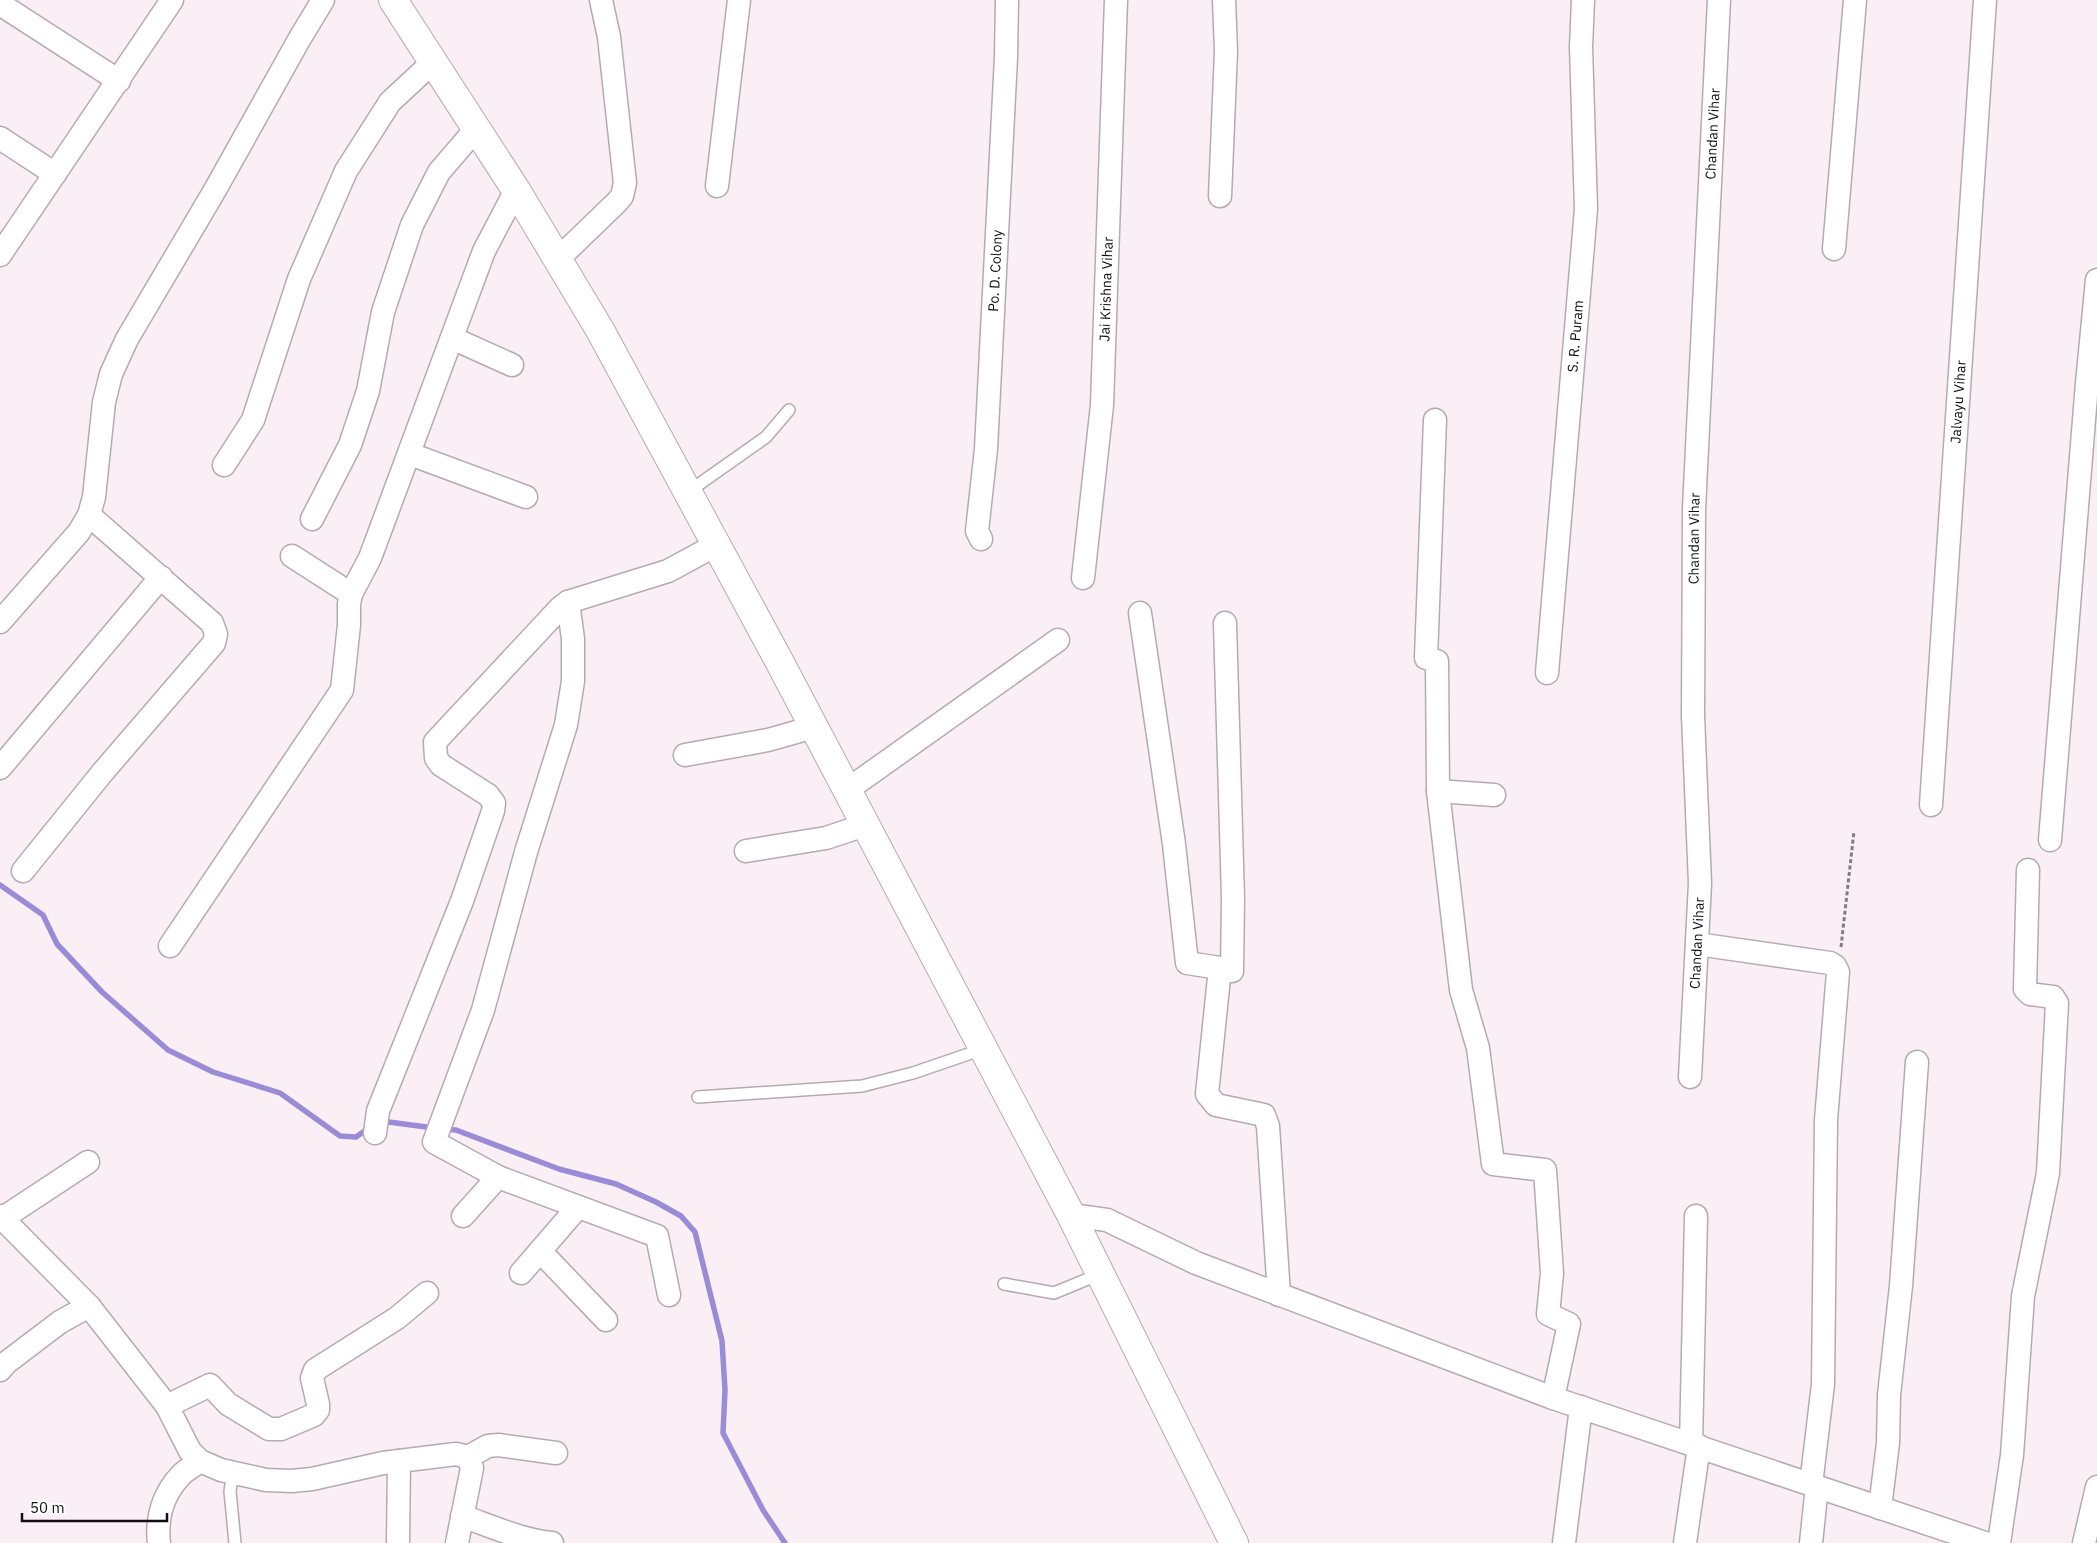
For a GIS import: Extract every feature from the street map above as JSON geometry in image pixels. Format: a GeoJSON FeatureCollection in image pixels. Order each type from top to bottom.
{"type":"FeatureCollection","features":[{"type":"Feature","properties":{"kind":"street"},"geometry":{"type":"LineString","coordinates":[[0,255],[172,0]]}},
{"type":"Feature","properties":{"kind":"street"},"geometry":{"type":"LineString","coordinates":[[0,622],[79,532],[89,515],[94,497],[104,402],[111,374],[127,339],[215,190],[323,0]]}},
{"type":"Feature","properties":{"kind":"street"},"geometry":{"type":"LineString","coordinates":[[393,0],[516,190],[600,330],[814,727],[1071,1215],[1234,1543]]}},
{"type":"Feature","properties":{"kind":"street"},"geometry":{"type":"LineString","coordinates":[[558,259],[617,202],[622,196],[626,183],[609,37],[601,0]]}},
{"type":"Feature","properties":{"kind":"street"},"geometry":{"type":"LineString","coordinates":[[717,186],[739,0]]}},
{"type":"Feature","properties":{"kind":"street","name":"Po. D. Colony"},"geometry":{"type":"LineString","coordinates":[[981,539],[977,531],[986,449],[1006,57],[1007,0]]}},
{"type":"Feature","properties":{"kind":"street","name":"Jai Krishna Vihar"},"geometry":{"type":"LineString","coordinates":[[1083,578],[1102,405],[1116,0]]}},
{"type":"Feature","properties":{"kind":"street"},"geometry":{"type":"LineString","coordinates":[[1220,196],[1226,51],[1224,0]]}},
{"type":"Feature","properties":{"kind":"street","name":"S. R. Puram"},"geometry":{"type":"LineString","coordinates":[[1546,672],[1586,209],[1581,47],[1583,0]]}},
{"type":"Feature","properties":{"kind":"street","name":"Chandan Vihar"},"geometry":{"type":"LineString","coordinates":[[1690,1077],[1700,883],[1693,716],[1694,509],[1719,0]]}},
{"type":"Feature","properties":{"kind":"street"},"geometry":{"type":"LineString","coordinates":[[1834,249],[1855,0]]}},
{"type":"Feature","properties":{"kind":"street","name":"Jalvayu Vihar"},"geometry":{"type":"LineString","coordinates":[[1931,805],[1985,0]]}},
{"type":"Feature","properties":{"kind":"street"},"geometry":{"type":"LineString","coordinates":[[0,4],[119,81]]}},
{"type":"Feature","properties":{"kind":"street"},"geometry":{"type":"LineString","coordinates":[[224,466],[253,420],[299,279],[346,171],[390,102],[433,62]]}},
{"type":"Feature","properties":{"kind":"street"},"geometry":{"type":"LineString","coordinates":[[312,519],[350,444],[368,391],[383,312],[412,225],[439,172],[476,129]]}},
{"type":"Feature","properties":{"kind":"street"},"geometry":{"type":"LineString","coordinates":[[0,138],[55,174]]}},
{"type":"Feature","properties":{"kind":"street"},"geometry":{"type":"LineString","coordinates":[[170,946],[342,690],[351,594],[370,558],[484,251],[516,190]]}},
{"type":"Feature","properties":{"kind":"street"},"geometry":{"type":"LineString","coordinates":[[2050,840],[2086,392],[2097,280]]}},
{"type":"Feature","properties":{"kind":"street"},"geometry":{"type":"LineString","coordinates":[[452,338],[512,365]]}},
{"type":"Feature","properties":{"kind":"street"},"geometry":{"type":"LineString","coordinates":[[1435,420],[1426,658],[1437,661],[1438,791],[1461,990],[1478,1048],[1493,1164],[1545,1170],[1552,1273],[1548,1314],[1569,1324],[1553,1398]]}},
{"type":"Feature","properties":{"kind":"street"},"geometry":{"type":"LineString","coordinates":[[410,454],[526,497]]}},
{"type":"Feature","properties":{"kind":"street"},"geometry":{"type":"LineString","coordinates":[[22,871],[102,773],[214,643],[216,634],[212,623],[89,515]]}},
{"type":"Feature","properties":{"kind":"street"},"geometry":{"type":"LineString","coordinates":[[376,1122],[462,901],[493,811],[494,803],[488,795],[441,765],[436,758],[435,742],[554,613],[568,602],[668,570],[716,545]]}},
{"type":"Feature","properties":{"kind":"street"},"geometry":{"type":"LineString","coordinates":[[292,556],[351,594]]}},
{"type":"Feature","properties":{"kind":"street"},"geometry":{"type":"LineString","coordinates":[[0,768],[160,577]]}},
{"type":"Feature","properties":{"kind":"street"},"geometry":{"type":"LineString","coordinates":[[568,602],[573,639],[573,681],[566,725],[526,852],[483,1010],[434,1142],[498,1177],[657,1236],[669,1295]]}},
{"type":"Feature","properties":{"kind":"street"},"geometry":{"type":"LineString","coordinates":[[1140,613],[1174,844],[1187,963],[1232,971],[1234,898],[1225,623]]}},
{"type":"Feature","properties":{"kind":"street"},"geometry":{"type":"LineString","coordinates":[[847,790],[1058,640]]}},
{"type":"Feature","properties":{"kind":"street"},"geometry":{"type":"LineString","coordinates":[[685,755],[768,740],[814,727]]}},
{"type":"Feature","properties":{"kind":"street"},"geometry":{"type":"LineString","coordinates":[[1438,791],[1494,794]]}},
{"type":"Feature","properties":{"kind":"street"},"geometry":{"type":"LineString","coordinates":[[746,851],[826,838],[866,825]]}},
{"type":"Feature","properties":{"kind":"street"},"geometry":{"type":"LineString","coordinates":[[1999,1543],[2012,1455],[2023,1296],[2048,1172],[2057,1003],[2053,997],[2030,994],[2026,989],[2028,870]]}},
{"type":"Feature","properties":{"kind":"street"},"geometry":{"type":"LineString","coordinates":[[1697,944],[1830,963],[1835,966],[1838,972],[1826,1120],[1823,1384],[1811,1543]]}},
{"type":"Feature","properties":{"kind":"street"},"geometry":{"type":"LineString","coordinates":[[1220,968],[1207,1094],[1216,1105],[1264,1114],[1268,1126],[1280,1295]]}},
{"type":"Feature","properties":{"kind":"street"},"geometry":{"type":"LineString","coordinates":[[1880,1508],[1888,1443],[1889,1395],[1901,1286],[1917,1062]]}},
{"type":"Feature","properties":{"kind":"street"},"geometry":{"type":"LineString","coordinates":[[88,1162],[1,1217],[89,1306],[167,1406],[190,1451],[200,1462],[266,1480],[292,1481],[400,1461],[456,1454],[468,1457],[488,1446],[498,1445],[556,1453]]}},
{"type":"Feature","properties":{"kind":"street"},"geometry":{"type":"LineString","coordinates":[[463,1216],[498,1177]]}},
{"type":"Feature","properties":{"kind":"street"},"geometry":{"type":"LineString","coordinates":[[521,1273],[578,1207]]}},
{"type":"Feature","properties":{"kind":"street"},"geometry":{"type":"LineString","coordinates":[[1071,1215],[1107,1220],[1196,1263],[1553,1398],[1985,1543]]}},
{"type":"Feature","properties":{"kind":"street"},"geometry":{"type":"LineString","coordinates":[[1685,1543],[1695,1445],[1696,1216]]}},
{"type":"Feature","properties":{"kind":"street"},"geometry":{"type":"LineString","coordinates":[[540,1251],[606,1320]]}},
{"type":"Feature","properties":{"kind":"street"},"geometry":{"type":"LineString","coordinates":[[167,1406],[210,1385],[228,1404],[268,1428],[281,1429],[289,1426],[314,1415],[318,1410],[312,1378],[315,1370],[397,1318],[427,1293]]}},
{"type":"Feature","properties":{"kind":"street"},"geometry":{"type":"LineString","coordinates":[[0,1370],[6,1363],[60,1322],[89,1306]]}},
{"type":"Feature","properties":{"kind":"street"},"geometry":{"type":"LineString","coordinates":[[1564,1543],[1581,1407]]}},
{"type":"Feature","properties":{"kind":"street"},"geometry":{"type":"LineString","coordinates":[[457,1543],[472,1468],[468,1457]]}},
{"type":"Feature","properties":{"kind":"street"},"geometry":{"type":"LineString","coordinates":[[398,1543],[400,1461]]}},
{"type":"Feature","properties":{"kind":"street"},"geometry":{"type":"LineString","coordinates":[[159,1543],[158,1531],[161,1505],[181,1475],[200,1462]]}},
{"type":"Feature","properties":{"kind":"street"},"geometry":{"type":"LineString","coordinates":[[2084,1543],[2097,1487]]}},
{"type":"Feature","properties":{"kind":"street"},"geometry":{"type":"LineString","coordinates":[[462,1516],[539,1542],[552,1543]]}},
{"type":"Feature","properties":{"kind":"lane"},"geometry":{"type":"LineString","coordinates":[[688,492],[766,437],[789,410]]}},
{"type":"Feature","properties":{"kind":"lane"},"geometry":{"type":"LineString","coordinates":[[698,1097],[862,1086],[913,1073],[983,1049]]}},
{"type":"Feature","properties":{"kind":"lane"},"geometry":{"type":"LineString","coordinates":[[1004,1284],[1054,1293],[1100,1274]]}},
{"type":"Feature","properties":{"kind":"lane"},"geometry":{"type":"LineString","coordinates":[[233,1472],[230,1491],[235,1543]]}},
{"type":"Feature","properties":{"kind":"path"},"geometry":{"type":"LineString","coordinates":[[1830,963],[1841,949],[1854,831]]}},
{"type":"Feature","properties":{"kind":"waterway"},"geometry":{"type":"LineString","coordinates":[[0,885],[43,915],[57,944],[102,992],[168,1050],[213,1072],[280,1093],[340,1136],[356,1137],[366,1130],[368,1126]]}},
{"type":"Feature","properties":{"kind":"waterway"},"geometry":{"type":"LineString","coordinates":[[381,1121],[434,1128]]}},
{"type":"Feature","properties":{"kind":"waterway"},"geometry":{"type":"LineString","coordinates":[[443,1129],[456,1130],[559,1169],[616,1184],[656,1202],[681,1216],[695,1232],[722,1341],[725,1390],[723,1433],[763,1510],[785,1543]]}}]}
